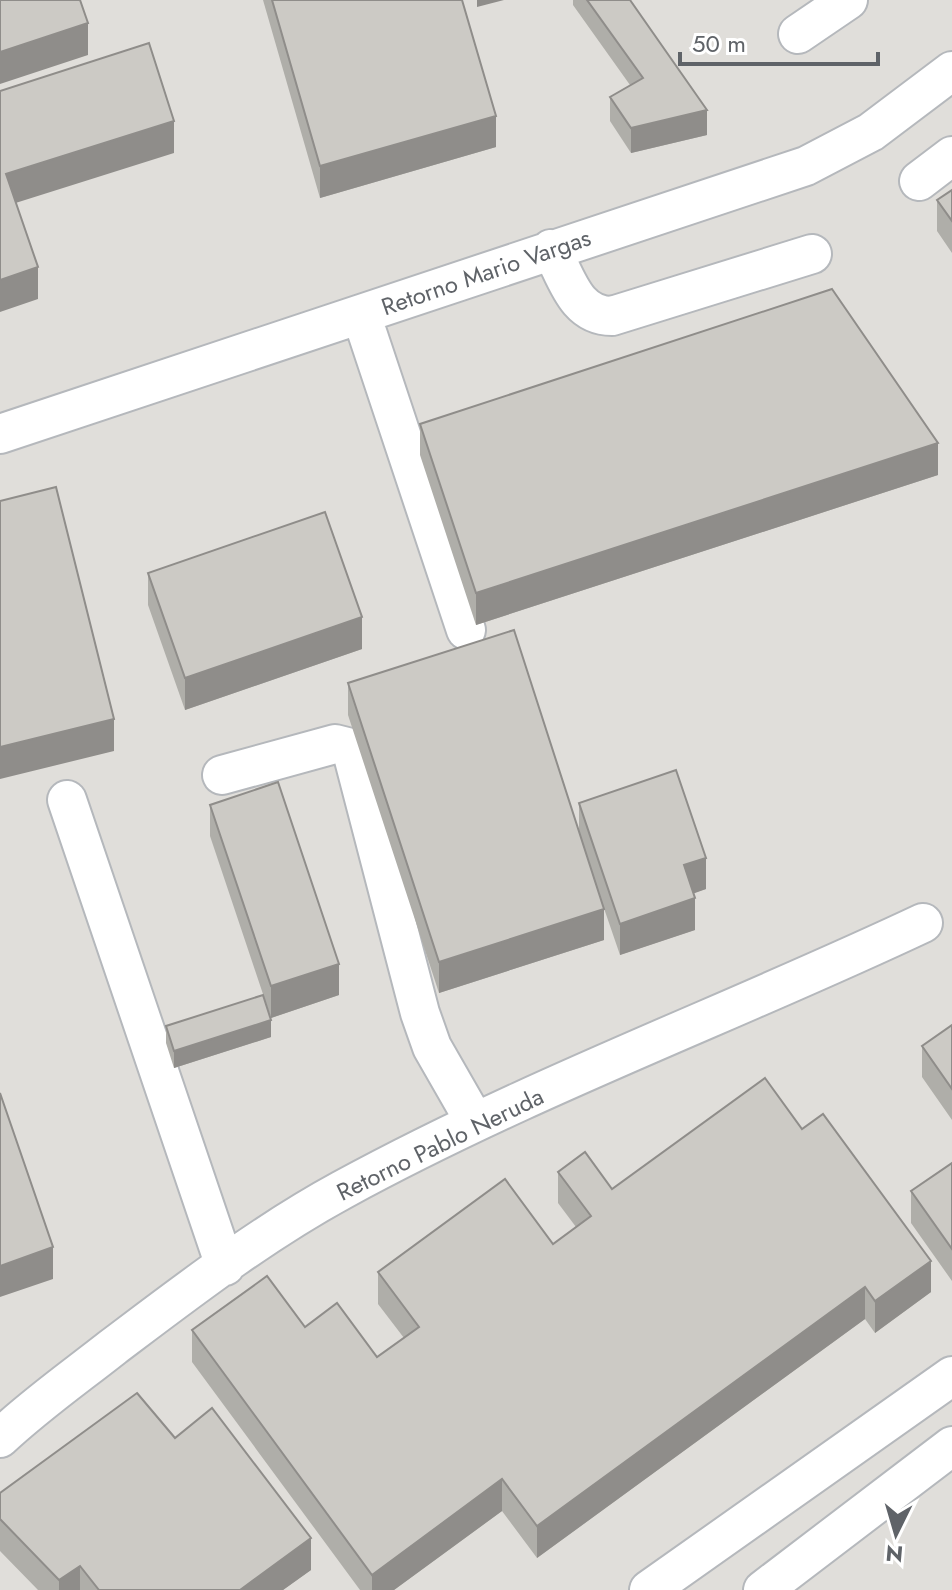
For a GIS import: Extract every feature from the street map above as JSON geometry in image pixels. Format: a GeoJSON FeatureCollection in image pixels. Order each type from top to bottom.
{"type":"FeatureCollection","features":[{"type":"Feature","properties":{"kind":"lane"},"geometry":{"type":"LineString","coordinates":[[798,34],[848,0]]}},
{"type":"Feature","properties":{"kind":"lane","name":"Retorno Mario Vargas"},"geometry":{"type":"LineString","coordinates":[[0,434],[806,166],[871,132],[952,71]]}},
{"type":"Feature","properties":{"kind":"lane"},"geometry":{"type":"LineString","coordinates":[[919,181],[952,156]]}},
{"type":"Feature","properties":{"kind":"lane"},"geometry":{"type":"LineString","coordinates":[[551,249],[581,305],[598,316],[612,316],[812,254]]}},
{"type":"Feature","properties":{"kind":"lane"},"geometry":{"type":"LineString","coordinates":[[361,314],[466,630]]}},
{"type":"Feature","properties":{"kind":"lane"},"geometry":{"type":"LineString","coordinates":[[222,775],[335,744],[351,748],[420,1013],[447,1077],[475,1122]]}},
{"type":"Feature","properties":{"kind":"lane"},"geometry":{"type":"LineString","coordinates":[[67,800],[225,1266]]}},
{"type":"Feature","properties":{"kind":"lane","name":"Retorno Pablo Neruda"},"geometry":{"type":"LineString","coordinates":[[0,1438],[151,1318],[340,1191],[475,1122],[788,987],[923,923]]}},
{"type":"Feature","properties":{"kind":"lane"},"geometry":{"type":"LineString","coordinates":[[649,1590],[952,1376]]}},
{"type":"Feature","properties":{"kind":"lane"},"geometry":{"type":"LineString","coordinates":[[774,1587],[826,1539],[952,1446]]}},
{"type":"Feature","properties":{"kind":"shaded area"},"geometry":{"type":"Polygon","coordinates":[[[0,0],[952,0],[952,1590],[0,1590],[0,0]]]}},
{"type":"Feature","properties":{"kind":"building"},"geometry":{"type":"Polygon","coordinates":[[[0,0],[80,0],[88,23],[0,52],[0,0]]]}},
{"type":"Feature","properties":{"kind":"building"},"geometry":{"type":"Polygon","coordinates":[[[272,0],[462,0],[496,116],[320,166],[272,0]]]}},
{"type":"Feature","properties":{"kind":"building"},"geometry":{"type":"Polygon","coordinates":[[[587,0],[630,0],[707,110],[631,128],[610,97],[643,78],[587,0]]]}},
{"type":"Feature","properties":{"kind":"building"},"geometry":{"type":"Polygon","coordinates":[[[149,43],[174,121],[6,174],[38,267],[0,280],[0,91],[149,43]]]}},
{"type":"Feature","properties":{"kind":"building"},"geometry":{"type":"Polygon","coordinates":[[[952,190],[952,221],[937,200],[952,190]]]}},
{"type":"Feature","properties":{"kind":"building"},"geometry":{"type":"Polygon","coordinates":[[[832,289],[938,443],[476,593],[420,424],[832,289]]]}},
{"type":"Feature","properties":{"kind":"building"},"geometry":{"type":"Polygon","coordinates":[[[56,487],[114,719],[0,747],[0,501],[56,487]]]}},
{"type":"Feature","properties":{"kind":"building"},"geometry":{"type":"Polygon","coordinates":[[[325,512],[362,617],[185,678],[148,573],[325,512]]]}},
{"type":"Feature","properties":{"kind":"building"},"geometry":{"type":"Polygon","coordinates":[[[514,630],[604,909],[439,962],[348,683],[514,630]]]}},
{"type":"Feature","properties":{"kind":"building"},"geometry":{"type":"Polygon","coordinates":[[[676,770],[706,858],[684,865],[695,898],[620,924],[579,803],[676,770]]]}},
{"type":"Feature","properties":{"kind":"building"},"geometry":{"type":"Polygon","coordinates":[[[278,782],[339,964],[271,986],[210,805],[278,782]]]}},
{"type":"Feature","properties":{"kind":"building"},"geometry":{"type":"Polygon","coordinates":[[[263,995],[271,1020],[174,1051],[166,1026],[263,995]]]}},
{"type":"Feature","properties":{"kind":"building"},"geometry":{"type":"Polygon","coordinates":[[[952,1025],[952,1089],[922,1046],[952,1025]]]}},
{"type":"Feature","properties":{"kind":"building"},"geometry":{"type":"Polygon","coordinates":[[[765,1078],[802,1129],[823,1114],[931,1261],[875,1301],[865,1287],[537,1526],[502,1479],[372,1575],[192,1330],[267,1276],[305,1327],[337,1303],[377,1357],[419,1327],[378,1272],[505,1179],[553,1244],[591,1216],[558,1172],[585,1152],[612,1189],[765,1078]]]}},
{"type":"Feature","properties":{"kind":"building"},"geometry":{"type":"Polygon","coordinates":[[[0,1093],[53,1247],[0,1266],[0,1093]]]}},
{"type":"Feature","properties":{"kind":"building"},"geometry":{"type":"Polygon","coordinates":[[[952,1163],[952,1249],[911,1191],[952,1163]]]}},
{"type":"Feature","properties":{"kind":"building"},"geometry":{"type":"Polygon","coordinates":[[[137,1393],[175,1438],[212,1408],[311,1538],[240,1590],[99,1590],[80,1566],[59,1580],[0,1519],[0,1493],[137,1393]]]}}]}
